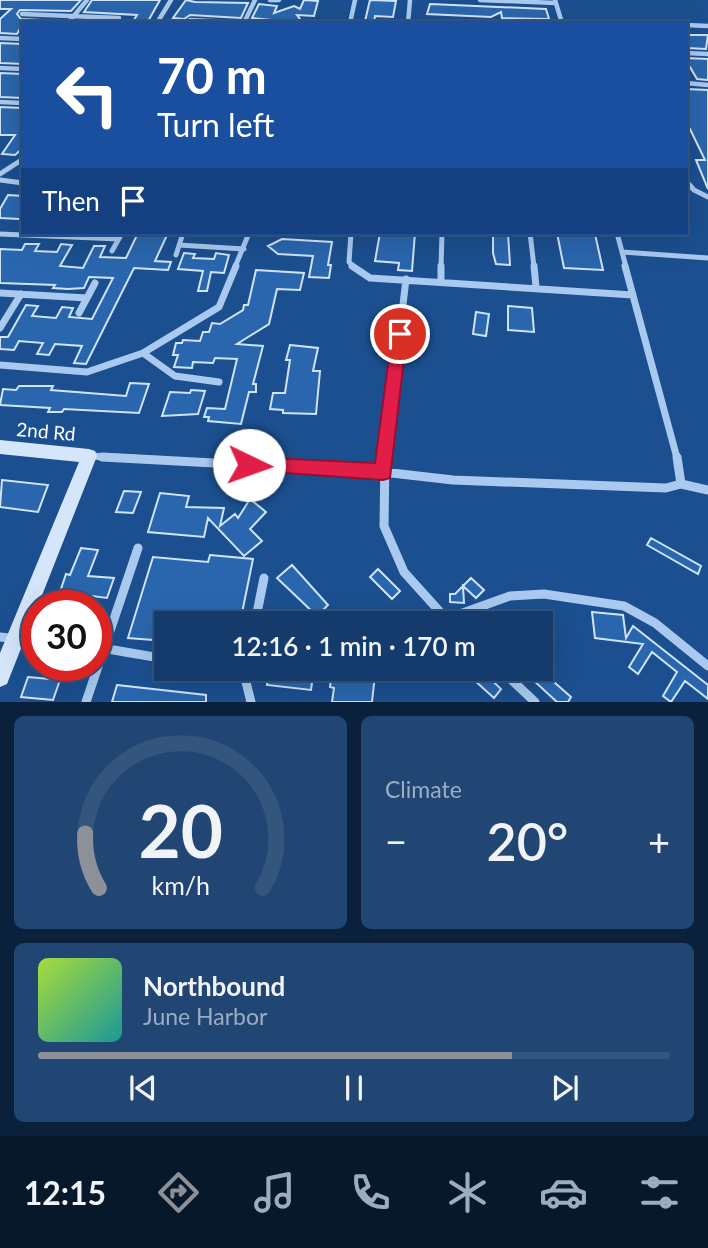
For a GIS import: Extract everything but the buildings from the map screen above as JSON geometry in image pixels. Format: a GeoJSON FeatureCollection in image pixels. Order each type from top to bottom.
{"type":"FeatureCollection","features":[{"type":"Feature","properties":{"kind":"street"},"geometry":{"type":"LineString","coordinates":[[70,21],[87,0]]}},
{"type":"Feature","properties":{"kind":"street"},"geometry":{"type":"LineString","coordinates":[[158,21],[171,0]]}},
{"type":"Feature","properties":{"kind":"street"},"geometry":{"type":"LineString","coordinates":[[244,21],[255,0]]}},
{"type":"Feature","properties":{"kind":"street"},"geometry":{"type":"LineString","coordinates":[[270,0],[279,0]]}},
{"type":"Feature","properties":{"kind":"street"},"geometry":{"type":"LineString","coordinates":[[350,21],[355,0]]}},
{"type":"Feature","properties":{"kind":"street"},"geometry":{"type":"LineString","coordinates":[[408,21],[410,0]]}},
{"type":"Feature","properties":{"kind":"street"},"geometry":{"type":"LineString","coordinates":[[480,0],[556,1],[561,21]]}},
{"type":"Feature","properties":{"kind":"street"},"geometry":{"type":"LineString","coordinates":[[17,19],[26,9]]}},
{"type":"Feature","properties":{"kind":"street"},"geometry":{"type":"LineString","coordinates":[[22,14],[119,18]]}},
{"type":"Feature","properties":{"kind":"street"},"geometry":{"type":"LineString","coordinates":[[190,20],[217,21]]}},
{"type":"Feature","properties":{"kind":"street"},"geometry":{"type":"LineString","coordinates":[[688,25],[708,26]]}},
{"type":"Feature","properties":{"kind":"street"},"geometry":{"type":"LineString","coordinates":[[0,38],[21,38]]}},
{"type":"Feature","properties":{"kind":"street"},"geometry":{"type":"LineString","coordinates":[[688,53],[708,54]]}},
{"type":"Feature","properties":{"kind":"street"},"geometry":{"type":"LineString","coordinates":[[0,68],[21,69]]}},
{"type":"Feature","properties":{"kind":"street"},"geometry":{"type":"LineString","coordinates":[[688,83],[708,85]]}},
{"type":"Feature","properties":{"kind":"street"},"geometry":{"type":"LineString","coordinates":[[0,102],[21,103]]}},
{"type":"Feature","properties":{"kind":"street"},"geometry":{"type":"LineString","coordinates":[[0,174],[21,160]]}},
{"type":"Feature","properties":{"kind":"street"},"geometry":{"type":"LineString","coordinates":[[0,180],[21,183]]}},
{"type":"Feature","properties":{"kind":"street"},"geometry":{"type":"LineString","coordinates":[[688,183],[694,190],[708,197]]}},
{"type":"Feature","properties":{"kind":"street"},"geometry":{"type":"LineString","coordinates":[[0,234],[21,234]]}},
{"type":"Feature","properties":{"kind":"street"},"geometry":{"type":"LineString","coordinates":[[86,235],[120,236],[112,251]]}},
{"type":"Feature","properties":{"kind":"street"},"geometry":{"type":"LineString","coordinates":[[176,255],[182,235]]}},
{"type":"Feature","properties":{"kind":"street"},"geometry":{"type":"LineString","coordinates":[[0,365],[87,372],[143,353],[219,307],[248,235]]}},
{"type":"Feature","properties":{"kind":"street"},"geometry":{"type":"LineString","coordinates":[[351,235],[349,262],[357,271],[370,278],[536,286],[633,295]]}},
{"type":"Feature","properties":{"kind":"street"},"geometry":{"type":"LineString","coordinates":[[442,235],[442,281]]}},
{"type":"Feature","properties":{"kind":"street"},"geometry":{"type":"LineString","coordinates":[[530,235],[536,286]]}},
{"type":"Feature","properties":{"kind":"street"},"geometry":{"type":"LineString","coordinates":[[618,235],[681,471],[681,484]]}},
{"type":"Feature","properties":{"kind":"street"},"geometry":{"type":"LineString","coordinates":[[179,245],[244,249]]}},
{"type":"Feature","properties":{"kind":"street"},"geometry":{"type":"LineString","coordinates":[[622,252],[708,258]]}},
{"type":"Feature","properties":{"kind":"street"},"geometry":{"type":"LineString","coordinates":[[406,279],[383,472],[384,526],[404,572],[439,611]]}},
{"type":"Feature","properties":{"kind":"street"},"geometry":{"type":"LineString","coordinates":[[79,313],[95,283]]}},
{"type":"Feature","properties":{"kind":"street"},"geometry":{"type":"LineString","coordinates":[[0,293],[87,298]]}},
{"type":"Feature","properties":{"kind":"street"},"geometry":{"type":"LineString","coordinates":[[0,328],[21,294]]}},
{"type":"Feature","properties":{"kind":"street"},"geometry":{"type":"LineString","coordinates":[[143,353],[175,376],[219,382]]}},
{"type":"Feature","properties":{"kind":"street","name":"2nd Rd"},"geometry":{"type":"LineString","coordinates":[[0,447],[89,456]]}},
{"type":"Feature","properties":{"kind":"street"},"geometry":{"type":"LineString","coordinates":[[0,677],[7,638],[89,456],[383,472],[453,480],[666,488],[681,484],[708,491]]}},
{"type":"Feature","properties":{"kind":"street"},"geometry":{"type":"LineString","coordinates":[[112,616],[138,548]]}},
{"type":"Feature","properties":{"kind":"street"},"geometry":{"type":"LineString","coordinates":[[257,611],[264,578]]}},
{"type":"Feature","properties":{"kind":"street"},"geometry":{"type":"LineString","coordinates":[[473,611],[510,596],[544,594],[624,606],[655,623],[708,666]]}},
{"type":"Feature","properties":{"kind":"street"},"geometry":{"type":"LineString","coordinates":[[112,649],[154,657]]}},
{"type":"Feature","properties":{"kind":"street"},"geometry":{"type":"LineString","coordinates":[[86,702],[91,681]]}},
{"type":"Feature","properties":{"kind":"street"},"geometry":{"type":"LineString","coordinates":[[246,681],[251,702]]}},
{"type":"Feature","properties":{"kind":"street"},"geometry":{"type":"LineString","coordinates":[[513,681],[535,702]]}},
{"type":"Feature","properties":{"kind":"route"},"geometry":{"type":"LineString","coordinates":[[249,465],[383,472],[400,334]]}}]}
